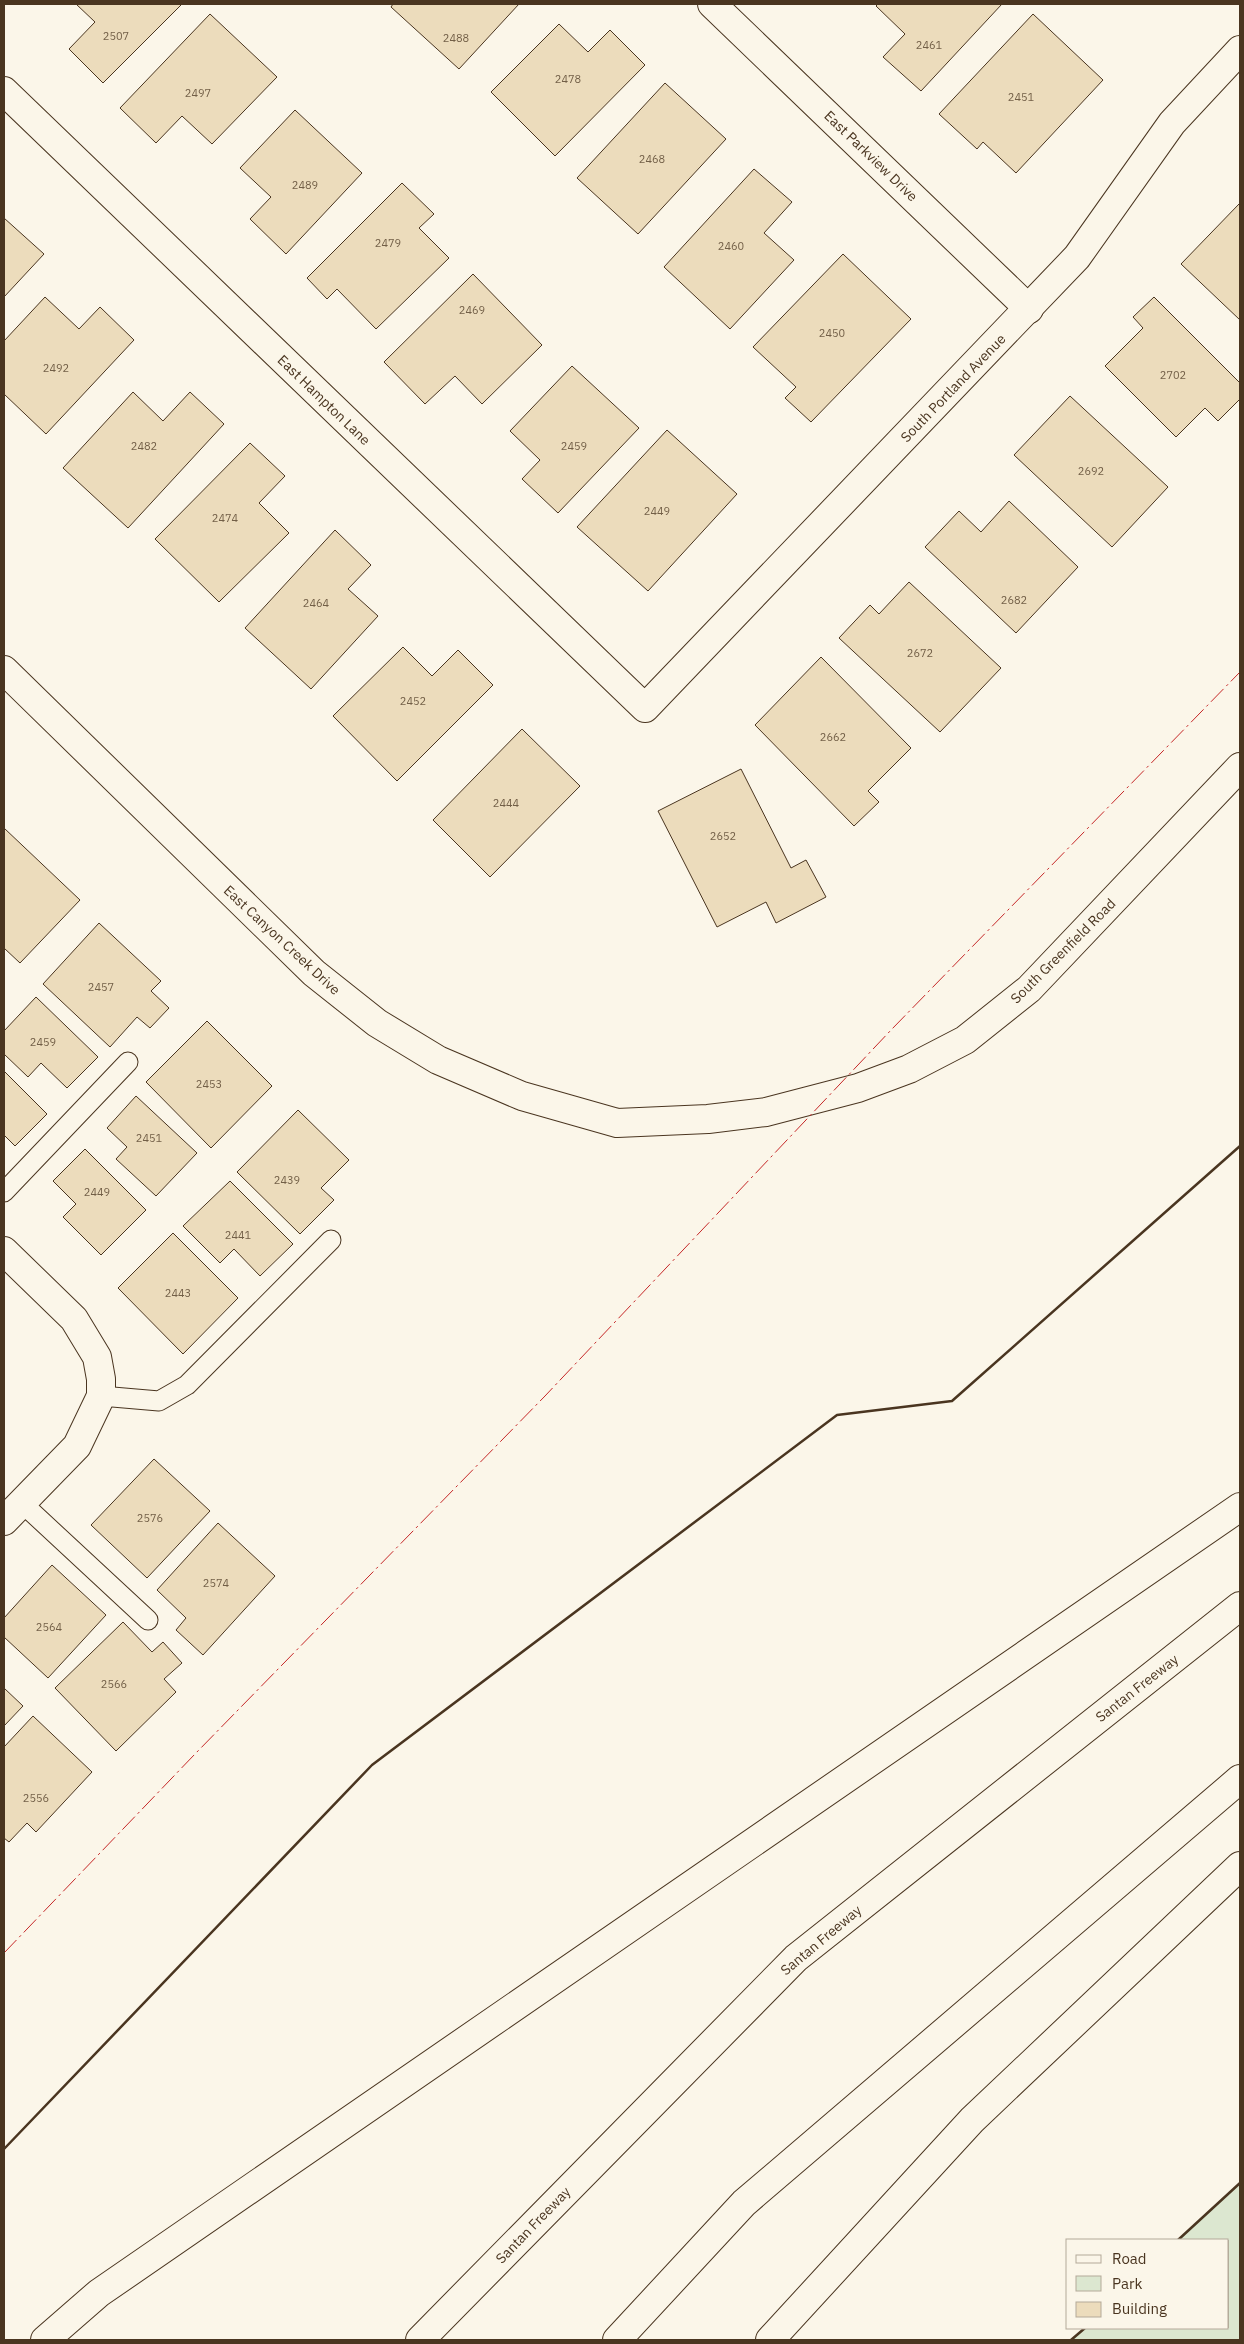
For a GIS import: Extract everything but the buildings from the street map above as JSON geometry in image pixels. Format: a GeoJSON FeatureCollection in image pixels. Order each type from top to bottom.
{"type":"FeatureCollection","features":[{"type":"Feature","properties":{"kind":"main road","name":"East Parkview Drive"},"geometry":{"type":"LineString","coordinates":[[712,4],[1029,309]]}},
{"type":"Feature","properties":{"kind":"main road","name":"South Portland Avenue"},"geometry":{"type":"LineString","coordinates":[[645,708],[1077,257],[1172,123],[1240,50]]}},
{"type":"Feature","properties":{"kind":"main road","name":"East Hampton Lane"},"geometry":{"type":"LineString","coordinates":[[4,91],[645,708]]}},
{"type":"Feature","properties":{"kind":"main road","name":"East Canyon Creek Drive"},"geometry":{"type":"LineString","coordinates":[[4,670],[314,973],[376,1023],[454,1068],[522,1096],[617,1123]]}},
{"type":"Feature","properties":{"kind":"main road","name":"South Greenfield Road"},"geometry":{"type":"LineString","coordinates":[[617,1123],[708,1119],[766,1112],[858,1088],[909,1069],[965,1040],[1029,988],[1240,767]]}},
{"type":"Feature","properties":{"kind":"main road"},"geometry":{"type":"LineString","coordinates":[[4,1251],[74,1319],[98,1357],[101,1396],[76,1446],[13,1512]]}},
{"type":"Feature","properties":{"kind":"main road"},"geometry":{"type":"LineString","coordinates":[[45,2340],[99,2293],[1240,1507]]}},
{"type":"Feature","properties":{"kind":"main road","name":"Santan Freeway"},"geometry":{"type":"LineString","coordinates":[[420,2340],[796,1958],[1240,1606]]}},
{"type":"Feature","properties":{"kind":"main road"},"geometry":{"type":"LineString","coordinates":[[617,2340],[744,2203],[1240,1779]]}},
{"type":"Feature","properties":{"kind":"main road"},"geometry":{"type":"LineString","coordinates":[[770,2340],[972,2120],[1240,1866]]}},
{"type":"Feature","properties":{"kind":"lane"},"geometry":{"type":"LineString","coordinates":[[4,1192],[128,1062]]}},
{"type":"Feature","properties":{"kind":"lane"},"geometry":{"type":"LineString","coordinates":[[101,1396],[159,1401],[187,1385],[331,1240]]}},
{"type":"Feature","properties":{"kind":"lane"},"geometry":{"type":"LineString","coordinates":[[13,1512],[148,1620]]}},
{"type":"Feature","properties":{"kind":"green space"},"geometry":{"type":"Polygon","coordinates":[[[1240,2183],[1240,2340],[1071,2340],[1084,2329],[1229,2329],[1229,2239],[1179,2239],[1240,2183]]]}},
{"type":"Feature","properties":{"kind":"wall"},"geometry":{"type":"LineString","coordinates":[[4,2149],[372,1765],[837,1415],[952,1401],[1240,1146]]}},
{"type":"Feature","properties":{"kind":"wall"},"geometry":{"type":"LineString","coordinates":[[1179,2239],[1240,2183]]}},
{"type":"Feature","properties":{"kind":"wall"},"geometry":{"type":"LineString","coordinates":[[1071,2340],[1084,2329]]}},
{"type":"Feature","properties":{"kind":"power"},"geometry":{"type":"LineString","coordinates":[[4,1953],[195,1754],[545,1396],[892,1029],[1240,672]]}}]}
